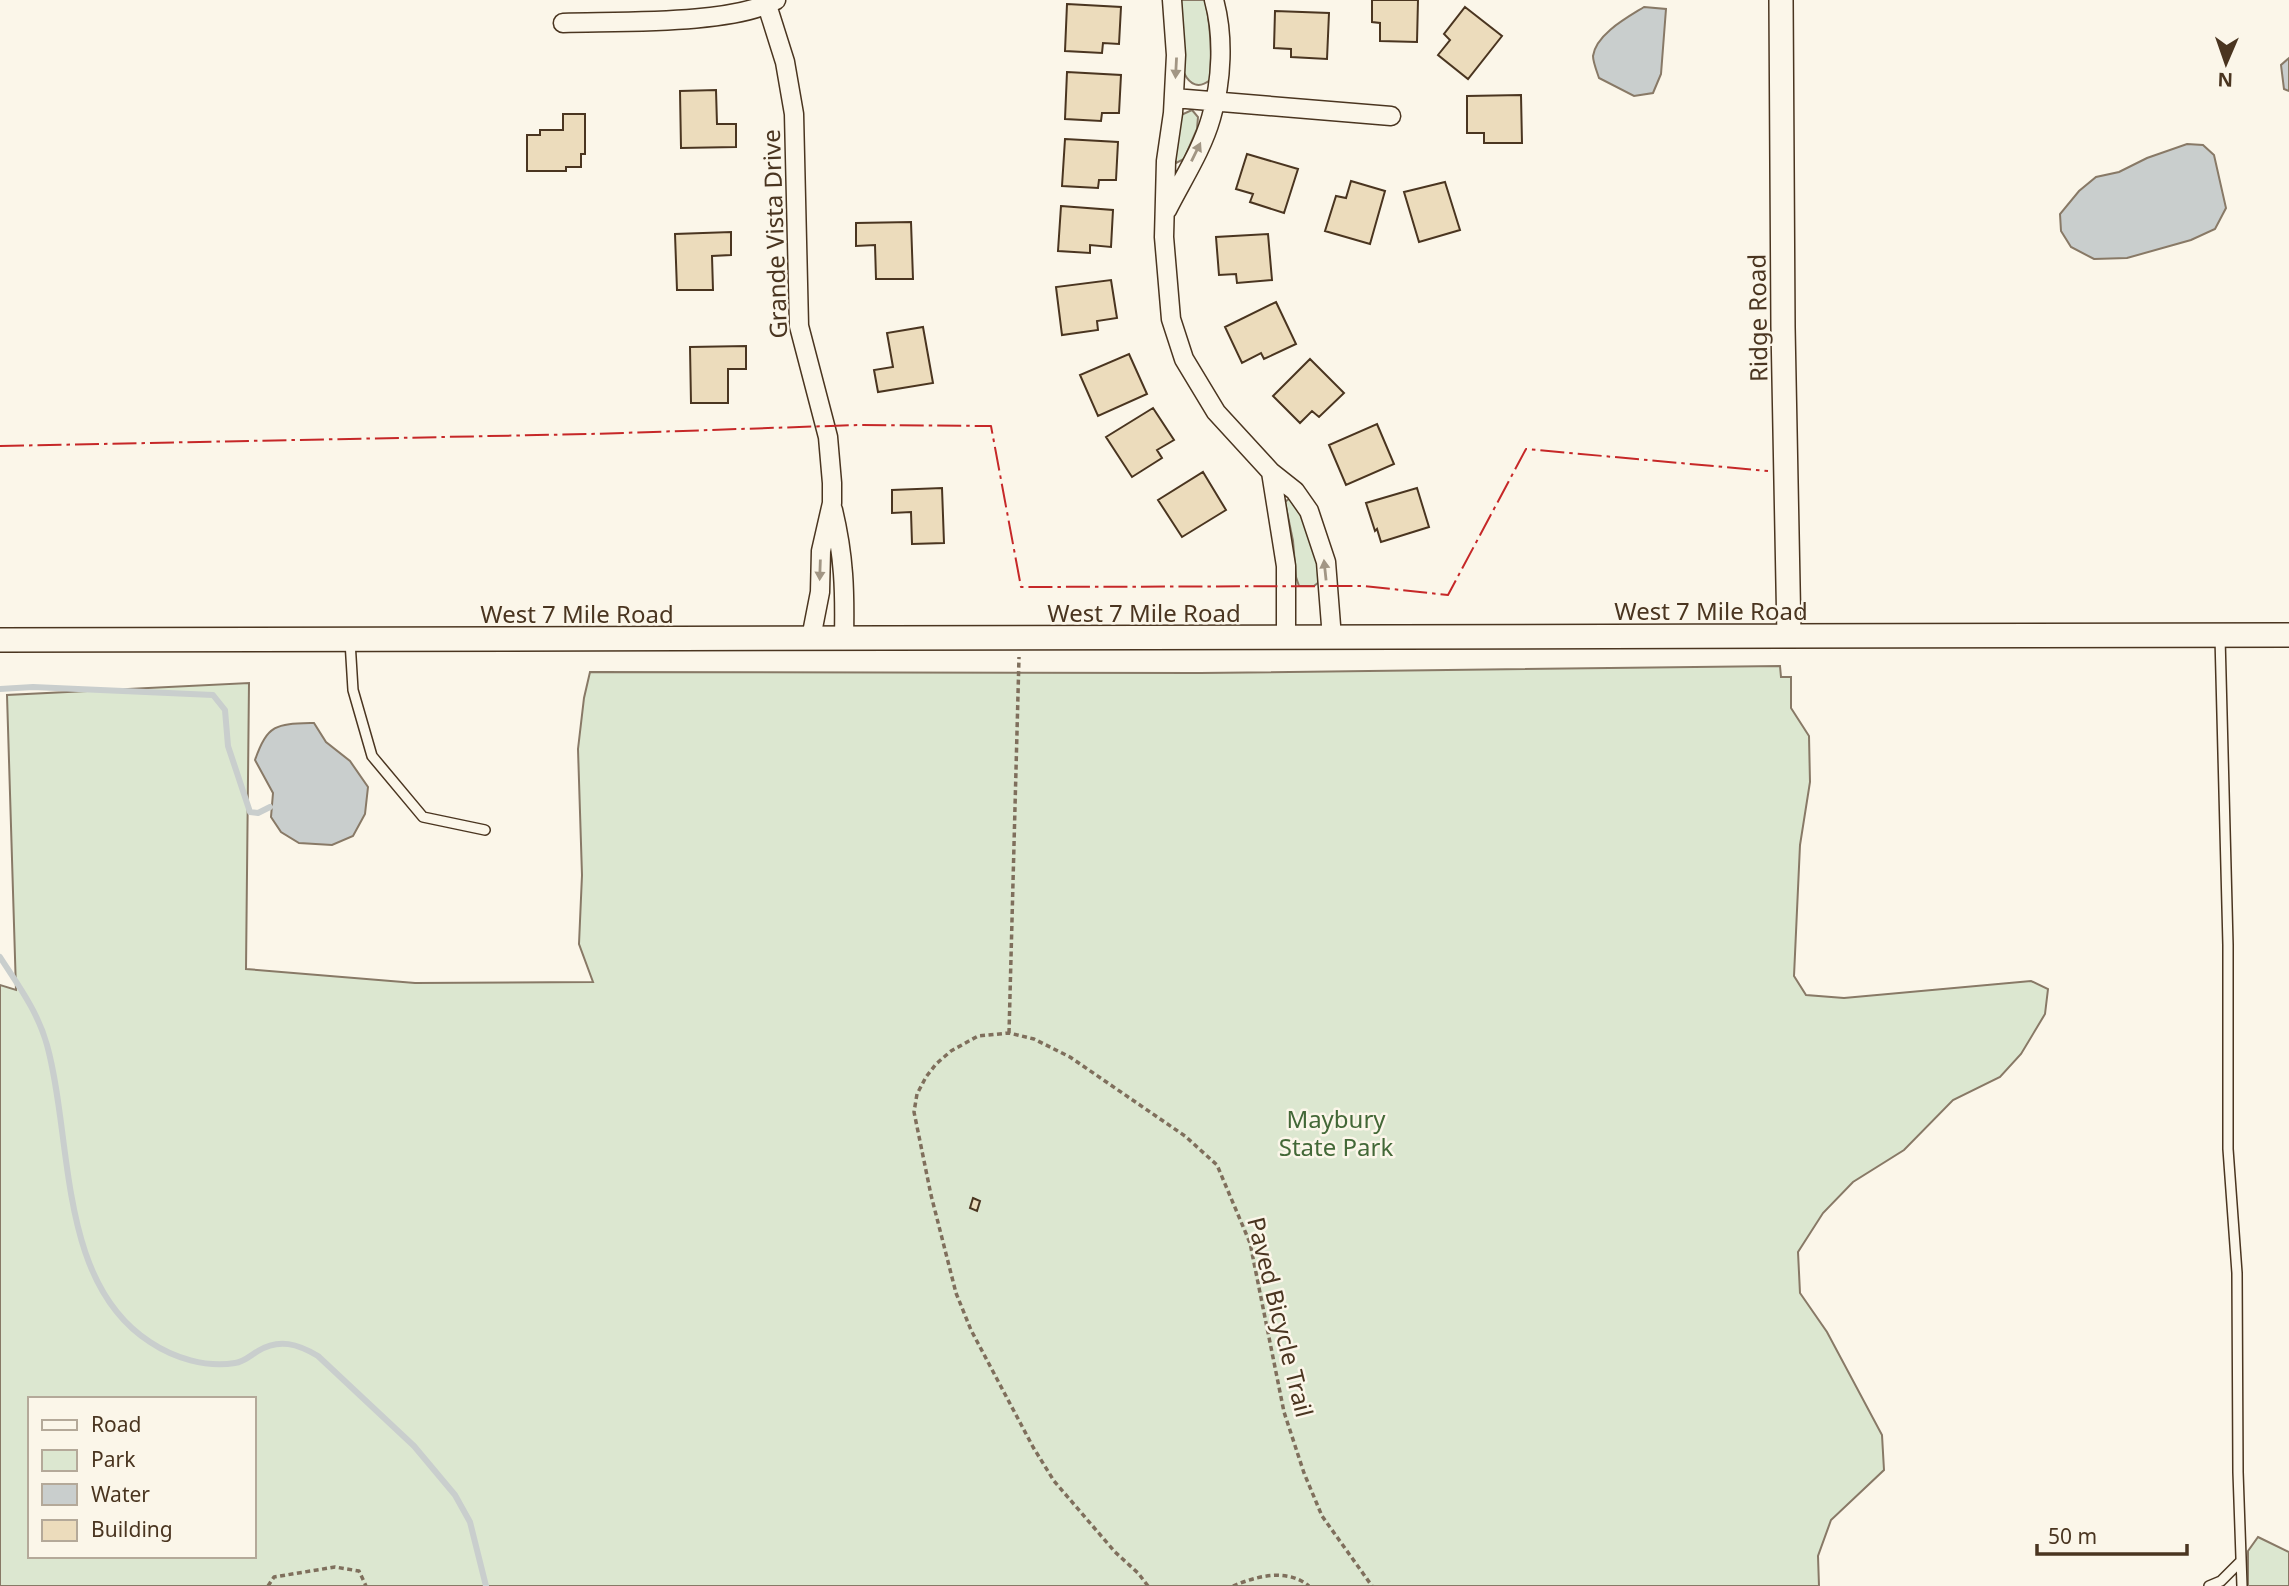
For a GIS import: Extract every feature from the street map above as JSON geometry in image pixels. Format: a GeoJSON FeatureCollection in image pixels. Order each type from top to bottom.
{"type":"FeatureCollection","features":[{"type":"Feature","properties":{"kind":"street"},"geometry":{"type":"LineString","coordinates":[[1172,0],[1176,55],[1166,160],[1164,237],[1171,319],[1184,359],[1216,412],[1271,472],[1295,491],[1309,511],[1325,562],[1332,638]]}},
{"type":"Feature","properties":{"kind":"street"},"geometry":{"type":"LineString","coordinates":[[1165,213],[1199,147],[1215,101],[1220,72],[1219,33],[1214,0]]}},
{"type":"Feature","properties":{"kind":"street","name":"Ridge Road"},"geometry":{"type":"LineString","coordinates":[[1781,0],[1783,327],[1789,636]]}},
{"type":"Feature","properties":{"kind":"street","name":"Grande Vista Drive"},"geometry":{"type":"LineString","coordinates":[[563,23],[721,15],[772,2],[794,114],[797,310],[805,356],[828,437],[832,503],[842,550],[844,638]]}},
{"type":"Feature","properties":{"kind":"street"},"geometry":{"type":"LineString","coordinates":[[1174,98],[1391,116]]}},
{"type":"Feature","properties":{"kind":"street"},"geometry":{"type":"LineString","coordinates":[[1271,472],[1286,566],[1286,638]]}},
{"type":"Feature","properties":{"kind":"street","name":"Grande Vista Drive"},"geometry":{"type":"LineString","coordinates":[[811,638],[820,592],[821,551],[832,503]]}},
{"type":"Feature","properties":{"kind":"street","name":"West 7 Mile Road"},"geometry":{"type":"LineString","coordinates":[[0,640],[2289,635]]}},
{"type":"Feature","properties":{"kind":"lane"},"geometry":{"type":"LineString","coordinates":[[2220,635],[2228,945],[2228,1149],[2237,1273],[2238,1472],[2242,1586]]}},
{"type":"Feature","properties":{"kind":"lane"},"geometry":{"type":"LineString","coordinates":[[350,639],[353,690],[372,756],[423,817],[485,830]]}},
{"type":"Feature","properties":{"kind":"lane"},"geometry":{"type":"LineString","coordinates":[[2209,1586],[2221,1581],[2241,1561]]}},
{"type":"Feature","properties":{"kind":"path"},"geometry":{"type":"LineString","coordinates":[[1009,1033],[1020,639]]}},
{"type":"Feature","properties":{"kind":"path","name":"Paved Bicycle Trail"},"geometry":{"type":"LineString","coordinates":[[1148,1586],[1054,1481],[971,1330],[956,1293],[915,1120],[916,1100],[926,1077],[951,1051],[978,1036],[1009,1033],[1034,1039],[1070,1057],[1185,1136],[1217,1165],[1250,1243],[1284,1412],[1304,1473],[1322,1516],[1373,1586]]}},
{"type":"Feature","properties":{"kind":"path"},"geometry":{"type":"LineString","coordinates":[[268,1586],[274,1577],[335,1567],[359,1571],[366,1586]]}},
{"type":"Feature","properties":{"kind":"path"},"geometry":{"type":"LineString","coordinates":[[1233,1586],[1258,1577],[1279,1575],[1299,1579],[1309,1586]]}},
{"type":"Feature","properties":{"kind":"green space"},"geometry":{"type":"Polygon","coordinates":[[[1181,0],[1205,0],[1210,30],[1211,70],[1210,80],[1199,85],[1192,83],[1184,73],[1181,0]]]}},
{"type":"Feature","properties":{"kind":"green space"},"geometry":{"type":"Polygon","coordinates":[[[1192,110],[1198,117],[1197,129],[1184,159],[1176,163],[1181,115],[1192,110]]]}},
{"type":"Feature","properties":{"kind":"green space"},"geometry":{"type":"Polygon","coordinates":[[[1290,498],[1306,527],[1314,549],[1319,582],[1314,586],[1299,586],[1296,577],[1293,541],[1285,502],[1290,498]]]}},
{"type":"Feature","properties":{"kind":"green space","name":"Maybury State Park"},"geometry":{"type":"Polygon","coordinates":[[[1780,666],[1781,677],[1791,677],[1791,708],[1809,736],[1810,782],[1800,845],[1794,976],[1806,995],[1844,998],[2031,981],[2048,989],[2045,1014],[2021,1054],[2000,1077],[1953,1100],[1904,1150],[1853,1182],[1823,1213],[1798,1252],[1800,1293],[1827,1332],[1882,1435],[1884,1470],[1831,1520],[1818,1556],[1819,1586],[0,1586],[0,985],[16,990],[7,695],[249,683],[246,969],[415,983],[593,982],[579,944],[582,875],[578,749],[590,672],[1200,673],[1780,666]]]}},
{"type":"Feature","properties":{"kind":"green space"},"geometry":{"type":"Polygon","coordinates":[[[2258,1537],[2289,1552],[2289,1586],[2248,1586],[2248,1551],[2258,1537]]]}},
{"type":"Feature","properties":{"kind":"water"},"geometry":{"type":"Polygon","coordinates":[[[1644,7],[1666,9],[1661,74],[1653,93],[1634,96],[1599,78],[1593,56],[1595,48],[1606,33],[1644,7]]]}},
{"type":"Feature","properties":{"kind":"water"},"geometry":{"type":"Polygon","coordinates":[[[2289,58],[2289,91],[2284,89],[2281,65],[2289,58]]]}},
{"type":"Feature","properties":{"kind":"water"},"geometry":{"type":"Polygon","coordinates":[[[2187,144],[2203,145],[2214,155],[2226,208],[2215,229],[2191,240],[2127,258],[2094,259],[2071,247],[2061,231],[2060,214],[2079,191],[2096,177],[2119,172],[2147,158],[2187,144]]]}},
{"type":"Feature","properties":{"kind":"water"},"geometry":{"type":"Polygon","coordinates":[[[314,723],[326,742],[350,761],[368,787],[365,814],[353,836],[332,845],[299,843],[281,832],[271,817],[273,793],[255,760],[264,739],[276,728],[282,725],[314,723]]]}},
{"type":"Feature","properties":{"kind":"building"},"geometry":{"type":"Polygon","coordinates":[[[1372,0],[1418,0],[1417,42],[1380,41],[1380,23],[1372,22],[1372,0]]]}},
{"type":"Feature","properties":{"kind":"building"},"geometry":{"type":"Polygon","coordinates":[[[1067,4],[1121,7],[1119,44],[1103,43],[1102,53],[1065,51],[1067,4]]]}},
{"type":"Feature","properties":{"kind":"building"},"geometry":{"type":"Polygon","coordinates":[[[1465,7],[1502,36],[1468,79],[1438,55],[1450,40],[1444,34],[1465,7]]]}},
{"type":"Feature","properties":{"kind":"building"},"geometry":{"type":"Polygon","coordinates":[[[1275,11],[1329,13],[1327,59],[1291,57],[1291,49],[1274,48],[1275,11]]]}},
{"type":"Feature","properties":{"kind":"building"},"geometry":{"type":"Polygon","coordinates":[[[1067,72],[1121,75],[1119,113],[1102,113],[1101,121],[1065,119],[1067,72]]]}},
{"type":"Feature","properties":{"kind":"building"},"geometry":{"type":"Polygon","coordinates":[[[716,90],[717,124],[736,124],[736,147],[681,148],[680,91],[716,90]]]}},
{"type":"Feature","properties":{"kind":"building"},"geometry":{"type":"Polygon","coordinates":[[[1521,95],[1522,143],[1484,143],[1484,133],[1467,133],[1467,96],[1521,95]]]}},
{"type":"Feature","properties":{"kind":"building"},"geometry":{"type":"Polygon","coordinates":[[[563,114],[585,114],[585,154],[581,154],[581,167],[566,167],[566,171],[527,171],[527,135],[540,135],[540,130],[563,130],[563,114]]]}},
{"type":"Feature","properties":{"kind":"building"},"geometry":{"type":"Polygon","coordinates":[[[1065,139],[1118,142],[1116,180],[1099,180],[1098,188],[1062,186],[1065,139]]]}},
{"type":"Feature","properties":{"kind":"building"},"geometry":{"type":"Polygon","coordinates":[[[1247,154],[1298,169],[1284,213],[1250,202],[1253,194],[1236,189],[1247,154]]]}},
{"type":"Feature","properties":{"kind":"building"},"geometry":{"type":"Polygon","coordinates":[[[1351,181],[1385,191],[1370,244],[1325,231],[1336,196],[1346,198],[1351,181]]]}},
{"type":"Feature","properties":{"kind":"building"},"geometry":{"type":"Polygon","coordinates":[[[1445,182],[1460,230],[1419,242],[1404,192],[1445,182]]]}},
{"type":"Feature","properties":{"kind":"building"},"geometry":{"type":"Polygon","coordinates":[[[1061,206],[1113,210],[1111,247],[1090,245],[1090,253],[1058,251],[1061,206]]]}},
{"type":"Feature","properties":{"kind":"building"},"geometry":{"type":"Polygon","coordinates":[[[911,222],[913,279],[876,279],[875,245],[856,246],[856,223],[911,222]]]}},
{"type":"Feature","properties":{"kind":"building"},"geometry":{"type":"Polygon","coordinates":[[[731,232],[731,255],[712,256],[713,290],[677,290],[675,234],[731,232]]]}},
{"type":"Feature","properties":{"kind":"building"},"geometry":{"type":"Polygon","coordinates":[[[1268,234],[1272,280],[1237,283],[1236,274],[1219,275],[1216,237],[1268,234]]]}},
{"type":"Feature","properties":{"kind":"building"},"geometry":{"type":"Polygon","coordinates":[[[1111,280],[1117,318],[1097,321],[1098,330],[1062,335],[1056,287],[1111,280]]]}},
{"type":"Feature","properties":{"kind":"building"},"geometry":{"type":"Polygon","coordinates":[[[1276,302],[1296,344],[1264,359],[1261,353],[1242,363],[1225,327],[1276,302]]]}},
{"type":"Feature","properties":{"kind":"building"},"geometry":{"type":"Polygon","coordinates":[[[923,327],[933,383],[878,392],[874,370],[893,367],[887,333],[923,327]]]}},
{"type":"Feature","properties":{"kind":"building"},"geometry":{"type":"Polygon","coordinates":[[[746,346],[746,369],[728,369],[728,403],[691,403],[690,347],[746,346]]]}},
{"type":"Feature","properties":{"kind":"building"},"geometry":{"type":"Polygon","coordinates":[[[1129,354],[1147,394],[1098,416],[1080,375],[1129,354]]]}},
{"type":"Feature","properties":{"kind":"building"},"geometry":{"type":"Polygon","coordinates":[[[1310,359],[1344,393],[1319,417],[1312,411],[1300,423],[1273,396],[1310,359]]]}},
{"type":"Feature","properties":{"kind":"building"},"geometry":{"type":"Polygon","coordinates":[[[1153,408],[1174,440],[1157,450],[1162,458],[1132,477],[1106,437],[1153,408]]]}},
{"type":"Feature","properties":{"kind":"building"},"geometry":{"type":"Polygon","coordinates":[[[1377,424],[1394,464],[1346,485],[1329,445],[1377,424]]]}},
{"type":"Feature","properties":{"kind":"building"},"geometry":{"type":"Polygon","coordinates":[[[1203,472],[1226,510],[1182,537],[1158,500],[1203,472]]]}},
{"type":"Feature","properties":{"kind":"building"},"geometry":{"type":"Polygon","coordinates":[[[942,488],[944,543],[912,544],[911,512],[892,513],[892,490],[942,488]]]}},
{"type":"Feature","properties":{"kind":"building"},"geometry":{"type":"Polygon","coordinates":[[[1417,488],[1429,527],[1381,542],[1366,503],[1417,488]]]}},
{"type":"Feature","properties":{"kind":"building"},"geometry":{"type":"Polygon","coordinates":[[[973,1198],[980,1201],[977,1211],[970,1208],[973,1198]]]}},
{"type":"Feature","properties":{"kind":"waterway"},"geometry":{"type":"LineString","coordinates":[[0,689],[33,687],[213,695],[225,710],[228,746],[250,812],[258,813],[270,807]]}},
{"type":"Feature","properties":{"kind":"waterway"},"geometry":{"type":"LineString","coordinates":[[0,957],[27,999],[43,1033],[55,1082],[73,1206],[83,1246],[98,1284],[120,1316],[159,1348],[202,1363],[238,1362],[266,1347],[281,1344],[303,1348],[318,1356],[414,1446],[455,1495],[470,1522],[486,1586]]}},
{"type":"Feature","properties":{"kind":"power"},"geometry":{"type":"LineString","coordinates":[[0,446],[591,434],[859,425],[991,426],[1021,587],[1364,586],[1448,595],[1526,449],[1768,471]]}}]}
